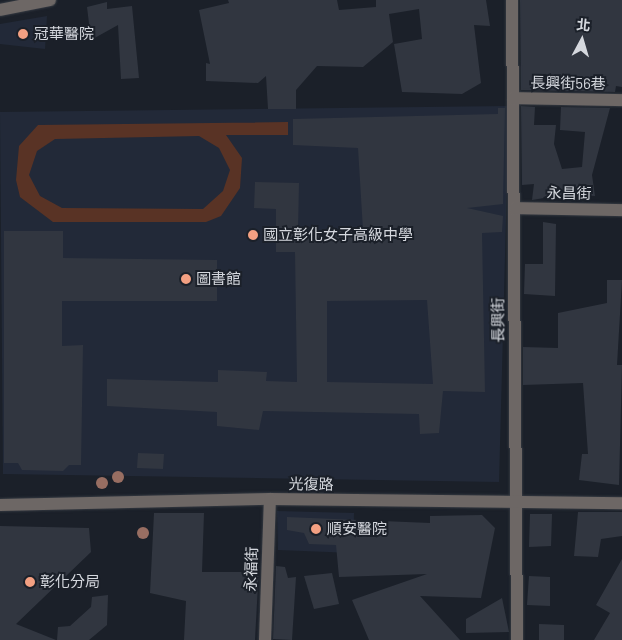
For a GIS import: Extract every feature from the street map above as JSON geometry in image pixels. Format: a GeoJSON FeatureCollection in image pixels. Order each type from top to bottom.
{"type":"FeatureCollection","features":[{"type":"Feature","properties":{"kind":"street"},"geometry":{"type":"LineString","coordinates":[[0,10],[50,0]]}},
{"type":"Feature","properties":{"kind":"street","name":"長興街"},"geometry":{"type":"LineString","coordinates":[[512,0],[515,208],[514,503],[517,640]]}},
{"type":"Feature","properties":{"kind":"street","name":"長興街56巷"},"geometry":{"type":"LineString","coordinates":[[513,98],[622,100]]}},
{"type":"Feature","properties":{"kind":"street","name":"永昌街"},"geometry":{"type":"LineString","coordinates":[[515,208],[622,210]]}},
{"type":"Feature","properties":{"kind":"street","name":"光復路"},"geometry":{"type":"LineString","coordinates":[[0,504],[270,499],[622,504]]}},
{"type":"Feature","properties":{"kind":"street","name":"永福街"},"geometry":{"type":"LineString","coordinates":[[266,640],[270,499]]}},
{"type":"Feature","properties":{"kind":"shaded area","name":"冠華醫院"},"geometry":{"type":"Polygon","coordinates":[[[47,16],[45,49],[0,44],[0,24],[47,16]]]}},
{"type":"Feature","properties":{"kind":"shaded area","name":"國立彰化女子高級中學"},"geometry":{"type":"Polygon","coordinates":[[[509,106],[499,482],[3,474],[0,112],[509,106]]]}},
{"type":"Feature","properties":{"kind":"shaded area"},"geometry":{"type":"Polygon","coordinates":[[[288,122],[288,135],[226,135],[242,158],[240,188],[221,216],[206,222],[53,222],[20,197],[16,180],[19,146],[38,125],[288,122]],[[199,136],[55,139],[37,151],[29,175],[40,196],[62,208],[203,209],[223,191],[230,170],[219,148],[199,136]]]}},
{"type":"Feature","properties":{"kind":"shaded area","name":"順安醫院"},"geometry":{"type":"Polygon","coordinates":[[[277,511],[354,513],[353,553],[278,550],[277,511]]]}},
{"type":"Feature","properties":{"kind":"building"},"geometry":{"type":"Polygon","coordinates":[[[228,0],[337,0],[339,10],[376,7],[376,0],[486,0],[490,26],[474,25],[481,83],[462,94],[402,92],[394,44],[422,39],[419,9],[389,14],[393,42],[363,67],[317,66],[296,90],[296,109],[268,109],[266,76],[258,83],[206,81],[206,63],[210,64],[199,10],[229,3],[228,0]]]}},
{"type":"Feature","properties":{"kind":"building"},"geometry":{"type":"Polygon","coordinates":[[[520,0],[622,0],[622,87],[616,86],[615,92],[521,90],[520,0]]]}},
{"type":"Feature","properties":{"kind":"building"},"geometry":{"type":"Polygon","coordinates":[[[107,2],[107,9],[132,6],[139,78],[121,79],[118,25],[91,40],[87,7],[107,2]]]}},
{"type":"Feature","properties":{"kind":"building"},"geometry":{"type":"Polygon","coordinates":[[[521,106],[535,107],[534,125],[556,125],[554,144],[562,169],[582,167],[585,132],[560,130],[561,107],[610,108],[592,175],[595,196],[569,194],[532,200],[534,184],[522,185],[521,106]]]}},
{"type":"Feature","properties":{"kind":"building"},"geometry":{"type":"Polygon","coordinates":[[[498,108],[505,108],[503,204],[467,208],[503,216],[502,232],[482,233],[485,392],[443,391],[439,433],[420,434],[419,414],[263,411],[259,430],[217,426],[217,412],[107,406],[107,379],[218,382],[218,370],[267,372],[266,381],[297,382],[295,252],[276,252],[276,209],[254,208],[255,182],[299,183],[298,230],[363,230],[358,148],[293,145],[293,119],[498,114],[498,108]],[[427,300],[327,301],[327,382],[433,384],[427,300]]]}},
{"type":"Feature","properties":{"kind":"building"},"geometry":{"type":"Polygon","coordinates":[[[543,222],[556,224],[555,296],[524,294],[525,264],[543,264],[543,222]]]}},
{"type":"Feature","properties":{"kind":"building"},"geometry":{"type":"Polygon","coordinates":[[[4,231],[63,231],[63,258],[217,260],[217,301],[62,301],[62,346],[83,345],[81,465],[69,465],[63,471],[22,470],[18,463],[4,463],[4,231]]]}},
{"type":"Feature","properties":{"kind":"building"},"geometry":{"type":"Polygon","coordinates":[[[607,280],[622,280],[617,365],[622,365],[619,485],[579,480],[582,454],[588,454],[583,383],[523,385],[523,347],[558,348],[558,313],[607,303],[607,280]]]}},
{"type":"Feature","properties":{"kind":"building"},"geometry":{"type":"Polygon","coordinates":[[[138,453],[164,454],[163,469],[137,468],[138,453]]]}},
{"type":"Feature","properties":{"kind":"building"},"geometry":{"type":"Polygon","coordinates":[[[578,512],[622,512],[622,536],[601,539],[598,557],[574,556],[578,512]]]}},
{"type":"Feature","properties":{"kind":"building"},"geometry":{"type":"Polygon","coordinates":[[[154,513],[204,513],[202,572],[256,572],[259,566],[255,640],[184,640],[186,601],[150,593],[154,513]]]}},
{"type":"Feature","properties":{"kind":"building"},"geometry":{"type":"Polygon","coordinates":[[[530,514],[552,514],[551,546],[529,547],[530,514]]]}},
{"type":"Feature","properties":{"kind":"building"},"geometry":{"type":"Polygon","coordinates":[[[482,515],[495,528],[481,598],[420,596],[460,640],[369,640],[352,600],[427,574],[339,577],[336,545],[309,544],[304,533],[287,530],[287,517],[430,523],[430,516],[482,515]]]}},
{"type":"Feature","properties":{"kind":"building","name":"彰化分局"},"geometry":{"type":"Polygon","coordinates":[[[0,526],[89,528],[91,552],[16,624],[56,640],[0,640],[0,526]]]}},
{"type":"Feature","properties":{"kind":"building"},"geometry":{"type":"Polygon","coordinates":[[[622,559],[622,640],[594,640],[610,613],[596,605],[622,559]]]}},
{"type":"Feature","properties":{"kind":"building"},"geometry":{"type":"Polygon","coordinates":[[[276,566],[285,567],[288,578],[296,577],[292,640],[273,639],[276,566]]]}},
{"type":"Feature","properties":{"kind":"building"},"geometry":{"type":"Polygon","coordinates":[[[332,573],[339,604],[314,609],[304,576],[332,573]]]}},
{"type":"Feature","properties":{"kind":"building"},"geometry":{"type":"Polygon","coordinates":[[[529,576],[550,577],[550,606],[527,605],[529,576]]]}},
{"type":"Feature","properties":{"kind":"building"},"geometry":{"type":"Polygon","coordinates":[[[108,595],[107,625],[89,640],[57,640],[58,627],[70,626],[91,607],[92,597],[108,595]]]}},
{"type":"Feature","properties":{"kind":"building"},"geometry":{"type":"Polygon","coordinates":[[[502,598],[509,632],[466,633],[466,619],[502,598]]]}},
{"type":"Feature","properties":{"kind":"building"},"geometry":{"type":"Polygon","coordinates":[[[539,624],[564,625],[564,640],[539,640],[539,624]]]}},
{"type":"Feature","properties":{"kind":"place","name":"冠華醫院"},"geometry":{"type":"Point","coordinates":[23,34]}},
{"type":"Feature","properties":{"kind":"place","name":"國立彰化女子高級中學"},"geometry":{"type":"Point","coordinates":[253,235]}},
{"type":"Feature","properties":{"kind":"place","name":"圖書館"},"geometry":{"type":"Point","coordinates":[186,279]}},
{"type":"Feature","properties":{"kind":"place","name":"順安醫院"},"geometry":{"type":"Point","coordinates":[316,529]}},
{"type":"Feature","properties":{"kind":"place","name":"彰化分局"},"geometry":{"type":"Point","coordinates":[30,582]}}]}
